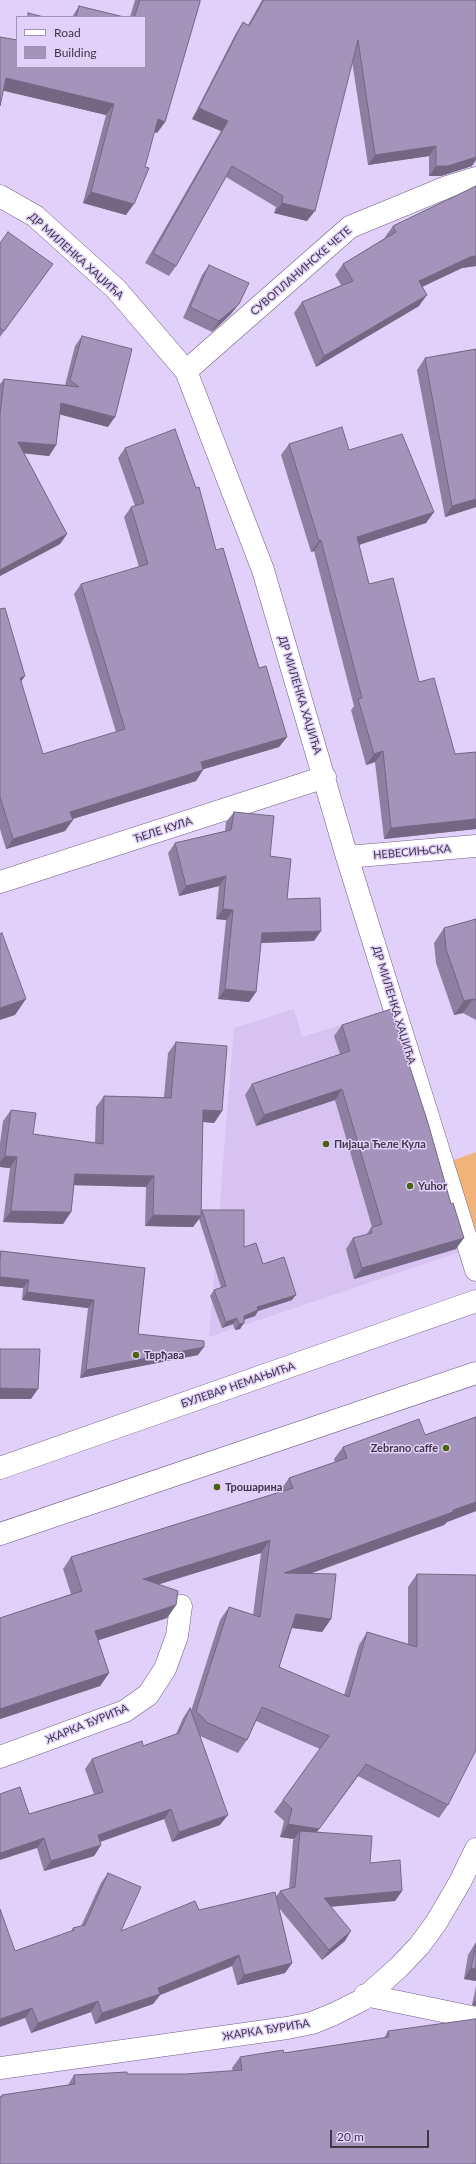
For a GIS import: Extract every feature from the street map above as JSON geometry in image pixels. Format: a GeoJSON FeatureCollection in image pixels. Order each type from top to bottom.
{"type":"FeatureCollection","features":[{"type":"Feature","properties":{"kind":"street","name":"СУВОПЛАНИНСКЕ ЧЕТЕ"},"geometry":{"type":"LineString","coordinates":[[186,371],[350,227],[447,187],[476,178]]}},
{"type":"Feature","properties":{"kind":"street","name":"ДР МИЛЕНКА ХАЏИЋА"},"geometry":{"type":"LineString","coordinates":[[0,196],[35,216],[116,289],[186,371],[262,570],[325,777],[347,857],[476,1270]]}},
{"type":"Feature","properties":{"kind":"street","name":"ЋЕЛЕ КУЛА"},"geometry":{"type":"LineString","coordinates":[[0,882],[325,777]]}},
{"type":"Feature","properties":{"kind":"street","name":"НЕВЕСИЊСКА"},"geometry":{"type":"LineString","coordinates":[[347,857],[476,846]]}},
{"type":"Feature","properties":{"kind":"street","name":"БУЛЕВАР НЕМАЊИЋА"},"geometry":{"type":"LineString","coordinates":[[0,1468],[476,1301]]}},
{"type":"Feature","properties":{"kind":"street"},"geometry":{"type":"LineString","coordinates":[[0,1534],[476,1373]]}},
{"type":"Feature","properties":{"kind":"street","name":"ЖАРКА ЂУРИЋА"},"geometry":{"type":"LineString","coordinates":[[0,1757],[125,1711],[148,1696],[167,1663],[177,1636],[181,1606]]}},
{"type":"Feature","properties":{"kind":"street","name":"ЖАРКА ЂУРИЋА"},"geometry":{"type":"LineString","coordinates":[[0,2068],[306,2024],[334,2014],[362,2000],[365,1995],[399,1967],[426,1936],[460,1882],[476,1849]]}},
{"type":"Feature","properties":{"kind":"street"},"geometry":{"type":"LineString","coordinates":[[365,1995],[476,2018]]}},
{"type":"Feature","properties":{"kind":"shaded area","name":"Пијаца Ћеле Кула"},"geometry":{"type":"Polygon","coordinates":[[[294,1009],[302,1037],[385,1011],[460,1252],[209,1337],[234,1028],[294,1009]]]}},
{"type":"Feature","properties":{"kind":"shaded area"},"geometry":{"type":"Polygon","coordinates":[[[476,1152],[476,1238],[451,1161],[476,1152]]]}},
{"type":"Feature","properties":{"kind":"building"},"geometry":{"type":"Polygon","coordinates":[[[140,0],[200,0],[165,122],[158,119],[145,167],[149,168],[134,204],[91,192],[114,104],[6,78],[0,106],[0,37],[16,40],[16,68],[146,68],[146,16],[135,15],[140,0]]]}},
{"type":"Feature","properties":{"kind":"building"},"geometry":{"type":"Polygon","coordinates":[[[264,0],[476,0],[476,157],[448,166],[436,166],[436,146],[375,155],[358,40],[315,211],[282,203],[283,196],[232,166],[176,266],[153,253],[228,121],[199,108],[243,22],[249,26],[264,0]]]}},
{"type":"Feature","properties":{"kind":"building"},"geometry":{"type":"Polygon","coordinates":[[[79,6],[120,16],[76,16],[79,6]]]}},
{"type":"Feature","properties":{"kind":"building"},"geometry":{"type":"Polygon","coordinates":[[[28,13],[40,16],[28,16],[28,13]]]}},
{"type":"Feature","properties":{"kind":"building"},"geometry":{"type":"Polygon","coordinates":[[[476,186],[476,256],[470,257],[419,281],[427,295],[324,356],[302,302],[353,281],[343,264],[396,232],[393,226],[476,186]]]}},
{"type":"Feature","properties":{"kind":"building"},"geometry":{"type":"Polygon","coordinates":[[[8,232],[53,264],[4,331],[0,328],[0,243],[8,232]]]}},
{"type":"Feature","properties":{"kind":"building"},"geometry":{"type":"Polygon","coordinates":[[[209,265],[249,283],[239,304],[219,321],[190,307],[209,265]]]}},
{"type":"Feature","properties":{"kind":"building"},"geometry":{"type":"Polygon","coordinates":[[[82,336],[132,349],[115,417],[61,403],[56,445],[18,442],[67,534],[0,570],[0,415],[4,379],[79,387],[70,380],[82,336]]]}},
{"type":"Feature","properties":{"kind":"building"},"geometry":{"type":"Polygon","coordinates":[[[476,349],[476,499],[452,506],[425,358],[476,349]]]}},
{"type":"Feature","properties":{"kind":"building"},"geometry":{"type":"Polygon","coordinates":[[[342,427],[349,450],[402,434],[434,512],[357,537],[369,584],[393,578],[419,682],[434,678],[455,754],[476,752],[476,819],[391,828],[383,751],[374,754],[358,699],[362,698],[321,540],[319,541],[289,444],[342,427]]]}},
{"type":"Feature","properties":{"kind":"building"},"geometry":{"type":"Polygon","coordinates":[[[175,429],[196,488],[199,487],[216,550],[223,548],[259,668],[266,666],[287,737],[201,762],[203,770],[70,812],[73,820],[13,839],[0,797],[0,609],[5,608],[25,676],[20,678],[43,754],[125,729],[81,584],[148,564],[131,507],[144,503],[125,448],[175,429]]]}},
{"type":"Feature","properties":{"kind":"building"},"geometry":{"type":"Polygon","coordinates":[[[234,812],[274,816],[270,856],[291,859],[287,899],[320,898],[321,931],[262,933],[256,992],[225,989],[233,910],[223,909],[226,876],[186,886],[175,843],[231,830],[234,812]]]}},
{"type":"Feature","properties":{"kind":"building"},"geometry":{"type":"Polygon","coordinates":[[[476,919],[476,1000],[473,999],[464,1001],[446,949],[444,928],[476,919]]]}},
{"type":"Feature","properties":{"kind":"building"},"geometry":{"type":"Polygon","coordinates":[[[2,933],[26,999],[0,1008],[0,934],[2,933]]]}},
{"type":"Feature","properties":{"kind":"building"},"geometry":{"type":"Polygon","coordinates":[[[391,1009],[428,1123],[451,1204],[453,1203],[464,1238],[362,1268],[353,1238],[372,1233],[371,1228],[382,1224],[342,1089],[264,1115],[252,1084],[350,1051],[342,1025],[391,1009]]]}},
{"type":"Feature","properties":{"kind":"building"},"geometry":{"type":"Polygon","coordinates":[[[176,1042],[227,1046],[222,1111],[203,1110],[201,1216],[153,1215],[154,1176],[75,1174],[71,1212],[11,1211],[17,1157],[5,1156],[11,1110],[36,1113],[33,1134],[103,1144],[104,1096],[171,1098],[176,1042]]]}},
{"type":"Feature","properties":{"kind":"building"},"geometry":{"type":"Polygon","coordinates":[[[202,1210],[244,1210],[244,1247],[256,1243],[263,1264],[284,1257],[296,1295],[257,1307],[258,1310],[244,1316],[244,1323],[239,1324],[237,1318],[226,1322],[214,1290],[226,1286],[202,1210]]]}},
{"type":"Feature","properties":{"kind":"building"},"geometry":{"type":"Polygon","coordinates":[[[1,1251],[145,1268],[138,1334],[204,1341],[204,1347],[86,1370],[94,1300],[27,1292],[29,1280],[0,1277],[1,1251]]]}},
{"type":"Feature","properties":{"kind":"building"},"geometry":{"type":"Polygon","coordinates":[[[0,1349],[40,1349],[38,1389],[0,1388],[0,1349]]]}},
{"type":"Feature","properties":{"kind":"building"},"geometry":{"type":"Polygon","coordinates":[[[476,1417],[476,1502],[453,1510],[453,1512],[284,1573],[336,1574],[331,1619],[296,1614],[279,1667],[349,1697],[367,1632],[417,1647],[417,1574],[476,1575],[476,1750],[448,1805],[366,1764],[319,1829],[288,1824],[292,1809],[283,1800],[329,1736],[262,1707],[247,1740],[208,1723],[196,1711],[229,1607],[260,1617],[270,1540],[143,1579],[178,1591],[176,1605],[95,1631],[109,1673],[0,1709],[0,1618],[82,1591],[71,1557],[293,1488],[289,1478],[347,1458],[343,1447],[419,1419],[425,1435],[476,1417]]]}},
{"type":"Feature","properties":{"kind":"building"},"geometry":{"type":"Polygon","coordinates":[[[190,1708],[228,1815],[179,1832],[171,1809],[98,1835],[101,1845],[51,1861],[44,1838],[0,1853],[0,1794],[20,1787],[29,1814],[103,1792],[92,1759],[142,1741],[143,1746],[179,1733],[190,1708]]]}},
{"type":"Feature","properties":{"kind":"building"},"geometry":{"type":"Polygon","coordinates":[[[300,1831],[372,1836],[370,1863],[400,1860],[402,1891],[324,1898],[351,1931],[329,1950],[280,1891],[295,1887],[300,1831]]]}},
{"type":"Feature","properties":{"kind":"building"},"geometry":{"type":"Polygon","coordinates":[[[108,1873],[141,1887],[121,1931],[195,1901],[199,1910],[275,1892],[292,1963],[244,1975],[239,1955],[158,1988],[160,1994],[102,2013],[98,2001],[38,2023],[32,2008],[0,2019],[0,1909],[15,1951],[74,1930],[73,1928],[85,1925],[108,1873]]]}},
{"type":"Feature","properties":{"kind":"building"},"geometry":{"type":"Polygon","coordinates":[[[476,1944],[476,1969],[471,1968],[476,1944]]]}},
{"type":"Feature","properties":{"kind":"building"},"geometry":{"type":"Polygon","coordinates":[[[476,2019],[476,2164],[0,2164],[0,2097],[2,2097],[2,2095],[75,2084],[74,2075],[127,2072],[127,2074],[186,2074],[242,2070],[240,2057],[283,2050],[284,2053],[389,2037],[388,2031],[476,2019]]]}},
{"type":"Feature","properties":{"kind":"place","name":"Пијаца Ћеле Кула"},"geometry":{"type":"Point","coordinates":[326,1144]}},
{"type":"Feature","properties":{"kind":"place","name":"Yuhor"},"geometry":{"type":"Point","coordinates":[410,1186]}},
{"type":"Feature","properties":{"kind":"place","name":"Тврђава"},"geometry":{"type":"Point","coordinates":[136,1355]}},
{"type":"Feature","properties":{"kind":"place","name":"Zebrano caffe"},"geometry":{"type":"Point","coordinates":[446,1448]}},
{"type":"Feature","properties":{"kind":"place","name":"Трошарина"},"geometry":{"type":"Point","coordinates":[217,1487]}}]}
